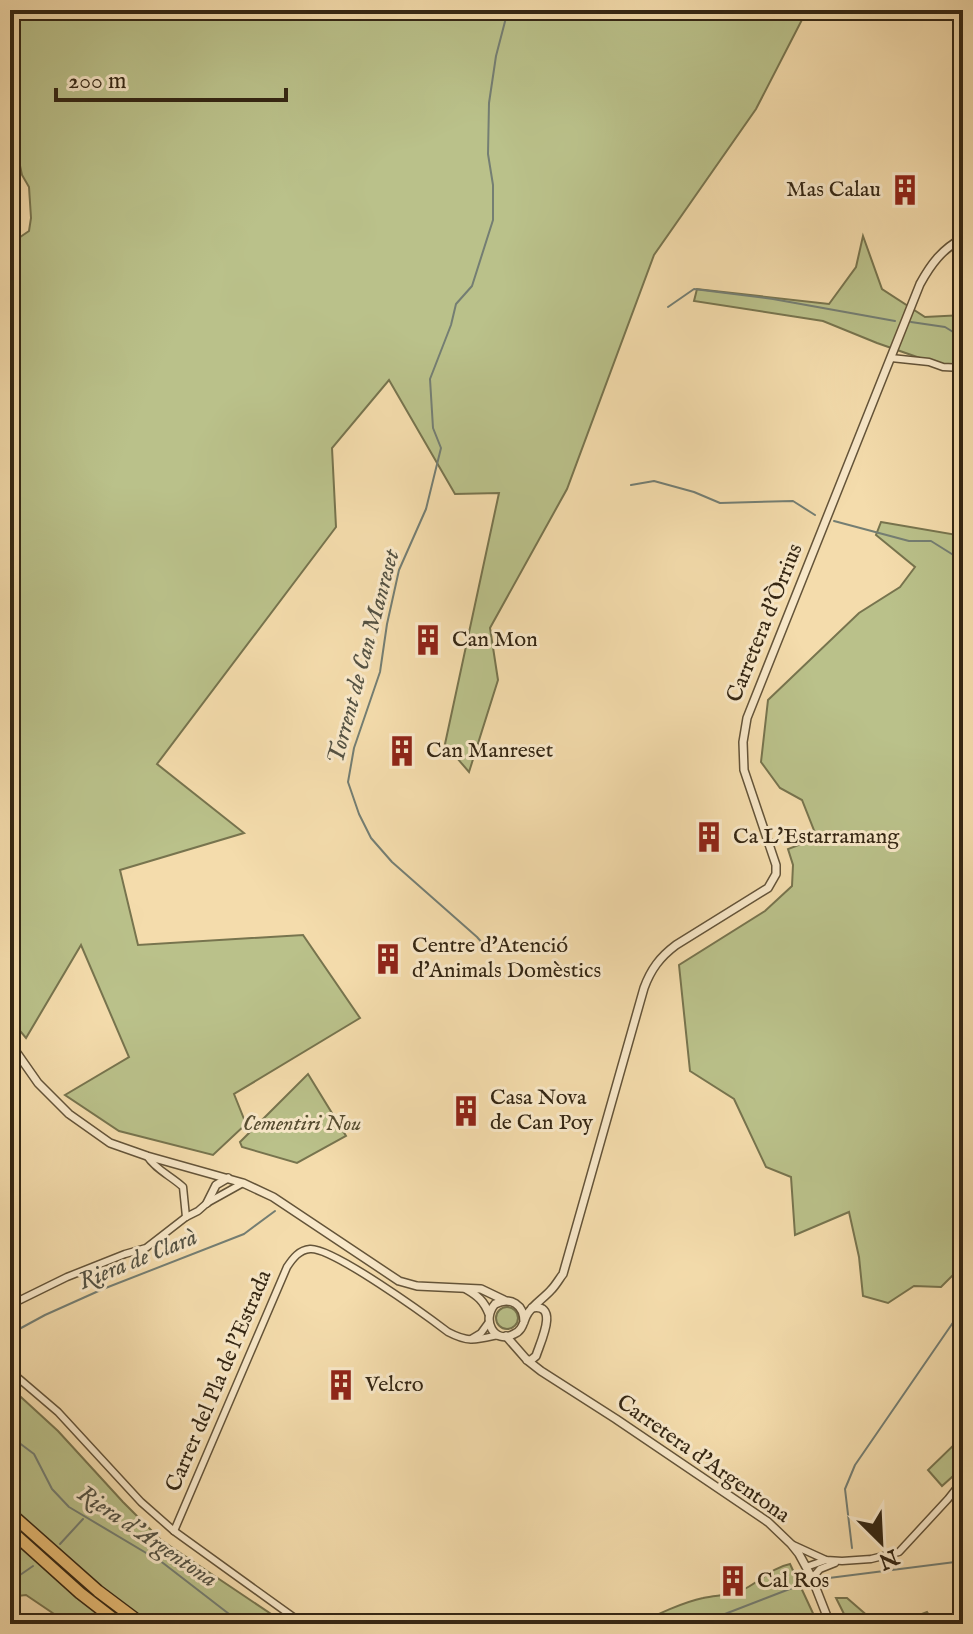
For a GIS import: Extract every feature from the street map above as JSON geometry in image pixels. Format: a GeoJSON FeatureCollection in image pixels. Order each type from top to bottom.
{"type":"FeatureCollection","features":[{"type":"Feature","properties":{"kind":"highway"},"geometry":{"type":"LineString","coordinates":[[10,1513],[98,1591],[142,1624]]}},
{"type":"Feature","properties":{"kind":"highway"},"geometry":{"type":"LineString","coordinates":[[10,1530],[80,1593],[120,1624]]}},
{"type":"Feature","properties":{"kind":"street","name":"Carretera d'Òrrius"},"geometry":{"type":"LineString","coordinates":[[522,1326],[526,1314],[553,1289],[563,1274],[650,974],[664,954],[760,895],[776,874],[773,854],[744,770],[743,742],[747,718],[920,284],[943,250],[963,238]]}},
{"type":"Feature","properties":{"kind":"street"},"geometry":{"type":"LineString","coordinates":[[891,358],[963,368]]}},
{"type":"Feature","properties":{"kind":"street"},"geometry":{"type":"LineString","coordinates":[[10,1043],[38,1083],[69,1114],[110,1143],[228,1178],[273,1197],[399,1281],[417,1286],[481,1289],[506,1301],[534,1306],[541,1308],[547,1318],[536,1356],[531,1360],[524,1357],[523,1312],[517,1303]]}},
{"type":"Feature","properties":{"kind":"street"},"geometry":{"type":"LineString","coordinates":[[147,1156],[152,1164],[183,1187],[186,1217]]}},
{"type":"Feature","properties":{"kind":"street"},"geometry":{"type":"LineString","coordinates":[[207,1203],[216,1185],[228,1178]]}},
{"type":"Feature","properties":{"kind":"street"},"geometry":{"type":"LineString","coordinates":[[10,1305],[67,1277],[146,1248],[186,1217],[243,1183]]}},
{"type":"Feature","properties":{"kind":"street","name":"Carrer del Pla de l'Estrada"},"geometry":{"type":"LineString","coordinates":[[174,1531],[287,1267],[295,1255],[311,1249],[332,1255],[448,1332],[470,1340]]}},
{"type":"Feature","properties":{"kind":"street"},"geometry":{"type":"LineString","coordinates":[[464,1288],[485,1303],[493,1331],[502,1335]]}},
{"type":"Feature","properties":{"kind":"street"},"geometry":{"type":"LineString","coordinates":[[470,1340],[481,1333],[495,1304],[506,1301]]}},
{"type":"Feature","properties":{"kind":"street"},"geometry":{"type":"LineString","coordinates":[[470,1340],[514,1335],[522,1326]]}},
{"type":"Feature","properties":{"kind":"street","name":"Carretera d'Argentona"},"geometry":{"type":"LineString","coordinates":[[502,1335],[541,1371],[768,1522],[791,1544],[809,1573],[830,1624]]}},
{"type":"Feature","properties":{"kind":"street"},"geometry":{"type":"LineString","coordinates":[[10,1371],[58,1412],[141,1502],[174,1531],[303,1624]]}},
{"type":"Feature","properties":{"kind":"street"},"geometry":{"type":"LineString","coordinates":[[791,1544],[826,1560],[871,1559],[899,1552],[963,1480]]}},
{"type":"Feature","properties":{"kind":"street"},"geometry":{"type":"LineString","coordinates":[[809,1573],[826,1560]]}},
{"type":"Feature","properties":{"kind":"street"},"geometry":{"type":"LineString","coordinates":[[809,1573],[842,1561]]}},
{"type":"Feature","properties":{"kind":"green space"},"geometry":{"type":"Polygon","coordinates":[[[10,10],[807,10],[756,109],[654,255],[567,489],[490,628],[498,680],[469,772],[445,744],[499,493],[455,494],[389,380],[332,448],[336,527],[157,764],[244,833],[120,870],[138,945],[303,935],[360,1018],[234,1094],[246,1124],[213,1155],[119,1131],[65,1095],[129,1057],[81,945],[26,1038],[10,1019],[10,244],[29,231],[31,218],[29,187],[22,175],[16,147],[10,143],[10,10]]]}},
{"type":"Feature","properties":{"kind":"green space"},"geometry":{"type":"Polygon","coordinates":[[[863,236],[882,289],[925,317],[963,315],[963,373],[823,321],[694,301],[697,289],[829,304],[856,267],[863,236]]]}},
{"type":"Feature","properties":{"kind":"green space"},"geometry":{"type":"Polygon","coordinates":[[[881,522],[963,536],[963,1265],[941,1287],[914,1286],[888,1303],[863,1296],[859,1257],[849,1212],[795,1235],[791,1177],[766,1167],[734,1099],[690,1071],[679,965],[765,911],[792,886],[793,865],[788,849],[817,838],[802,800],[780,788],[761,762],[768,700],[859,613],[900,587],[915,567],[876,535],[881,522]]]}},
{"type":"Feature","properties":{"kind":"green space","name":"Cementiri Nou"},"geometry":{"type":"Polygon","coordinates":[[[308,1074],[346,1136],[297,1163],[242,1147],[240,1142],[308,1074]]]}},
{"type":"Feature","properties":{"kind":"green space"},"geometry":{"type":"Polygon","coordinates":[[[507,1307],[515,1310],[518,1318],[515,1326],[507,1329],[499,1326],[496,1318],[499,1310],[507,1307]]]}},
{"type":"Feature","properties":{"kind":"green space"},"geometry":{"type":"Polygon","coordinates":[[[10,1387],[58,1431],[161,1540],[286,1624],[69,1624],[26,1595],[10,1600],[10,1387]]]}},
{"type":"Feature","properties":{"kind":"green space"},"geometry":{"type":"Polygon","coordinates":[[[963,1436],[963,1467],[942,1486],[928,1470],[963,1436]]]}},
{"type":"Feature","properties":{"kind":"green space"},"geometry":{"type":"Polygon","coordinates":[[[790,1564],[818,1624],[638,1624],[687,1602],[740,1591],[790,1564]]]}},
{"type":"Feature","properties":{"kind":"green space"},"geometry":{"type":"Polygon","coordinates":[[[836,1598],[847,1598],[877,1624],[849,1624],[836,1598]]]}},
{"type":"Feature","properties":{"kind":"green space"},"geometry":{"type":"Polygon","coordinates":[[[927,1612],[935,1624],[896,1624],[927,1612]]]}},
{"type":"Feature","properties":{"kind":"waterway","name":"Torrent de Can Manreset"},"geometry":{"type":"LineString","coordinates":[[484,945],[392,862],[371,838],[348,782],[354,748],[380,672],[399,570],[426,509],[441,448],[433,428],[430,379],[456,304],[472,286],[493,220],[493,185],[488,154],[489,103],[496,56],[508,10]]}},
{"type":"Feature","properties":{"kind":"waterway"},"geometry":{"type":"LineString","coordinates":[[668,307],[694,289],[773,299],[895,321]]}},
{"type":"Feature","properties":{"kind":"waterway"},"geometry":{"type":"LineString","coordinates":[[911,322],[945,327],[963,338]]}},
{"type":"Feature","properties":{"kind":"waterway"},"geometry":{"type":"LineString","coordinates":[[631,485],[654,481],[720,503],[793,501],[815,515]]}},
{"type":"Feature","properties":{"kind":"waterway"},"geometry":{"type":"LineString","coordinates":[[834,521],[909,541],[931,541],[963,561]]}},
{"type":"Feature","properties":{"kind":"waterway","name":"Riera de Clarà"},"geometry":{"type":"LineString","coordinates":[[10,1334],[103,1289],[244,1234],[275,1211]]}},
{"type":"Feature","properties":{"kind":"waterway"},"geometry":{"type":"LineString","coordinates":[[852,1548],[845,1489],[855,1465],[963,1308]]}},
{"type":"Feature","properties":{"kind":"waterway","name":"Riera d'Argentona"},"geometry":{"type":"LineString","coordinates":[[10,1436],[34,1454],[52,1489],[69,1507],[163,1563],[242,1624]]}},
{"type":"Feature","properties":{"kind":"waterway"},"geometry":{"type":"LineString","coordinates":[[60,1544],[83,1519]]}},
{"type":"Feature","properties":{"kind":"waterway"},"geometry":{"type":"LineString","coordinates":[[821,1579],[963,1561]]}},
{"type":"Feature","properties":{"kind":"waterway"},"geometry":{"type":"LineString","coordinates":[[10,1582],[33,1566]]}},
{"type":"Feature","properties":{"kind":"waterway"},"geometry":{"type":"LineString","coordinates":[[699,1624],[800,1585]]}},
{"type":"Feature","properties":{"kind":"place","name":"Mas Calau"},"geometry":{"type":"Point","coordinates":[905,190]}},
{"type":"Feature","properties":{"kind":"place","name":"Can Mon"},"geometry":{"type":"Point","coordinates":[428,640]}},
{"type":"Feature","properties":{"kind":"place","name":"Can Manreset"},"geometry":{"type":"Point","coordinates":[402,751]}},
{"type":"Feature","properties":{"kind":"place","name":"Ca L'Estarramang"},"geometry":{"type":"Point","coordinates":[709,837]}},
{"type":"Feature","properties":{"kind":"place","name":"Centre d'Atenció d'Animals Domèstics"},"geometry":{"type":"Point","coordinates":[388,959]}},
{"type":"Feature","properties":{"kind":"place","name":"Casa Nova de Can Poy"},"geometry":{"type":"Point","coordinates":[466,1111]}},
{"type":"Feature","properties":{"kind":"place","name":"Velcro"},"geometry":{"type":"Point","coordinates":[341,1385]}},
{"type":"Feature","properties":{"kind":"place","name":"Cal Ros"},"geometry":{"type":"Point","coordinates":[733,1581]}}]}
